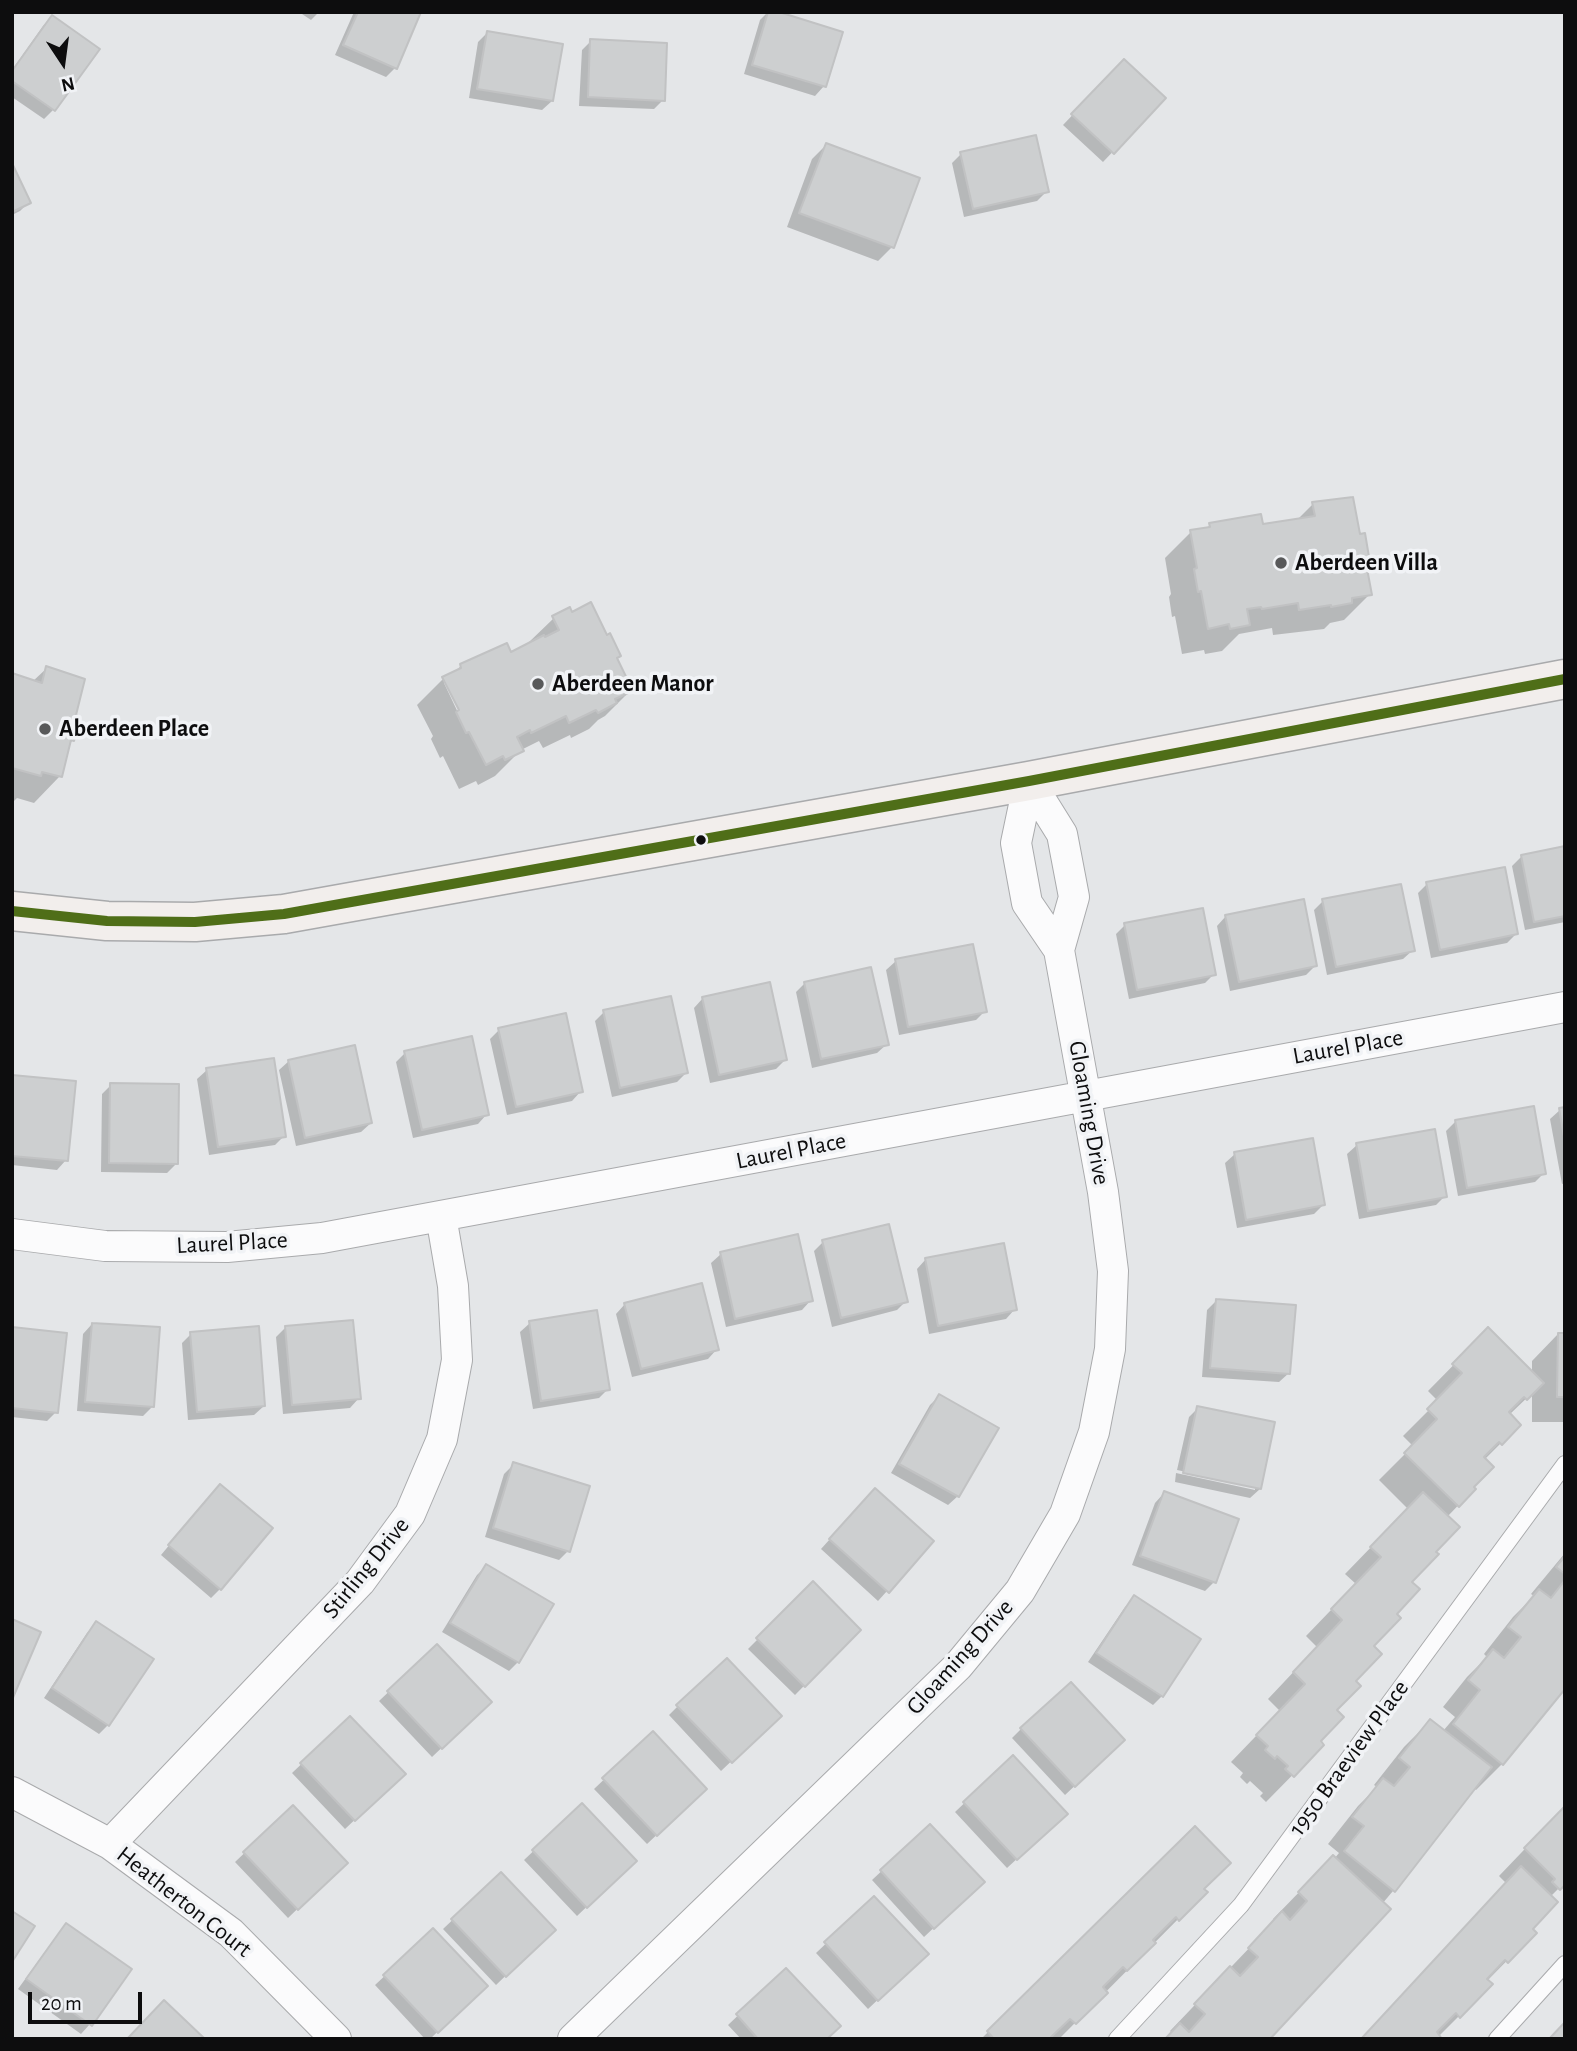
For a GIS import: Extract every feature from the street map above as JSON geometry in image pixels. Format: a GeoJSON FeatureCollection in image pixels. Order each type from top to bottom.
{"type":"FeatureCollection","features":[{"type":"Feature","properties":{"kind":"main road"},"geometry":{"type":"LineString","coordinates":[[12,911],[107,922],[195,922],[284,914],[1029,782],[1565,679]]}},
{"type":"Feature","properties":{"kind":"street","name":"Gloaming Drive"},"geometry":{"type":"LineString","coordinates":[[1029,782],[1062,834],[1074,897],[1059,950]]}},
{"type":"Feature","properties":{"kind":"street","name":"Gloaming Drive"},"geometry":{"type":"LineString","coordinates":[[573,2039],[958,1666],[1020,1591],[1065,1514],[1094,1432],[1110,1349],[1113,1270],[1103,1192],[1059,950],[1027,903],[1016,843],[1029,782]]}},
{"type":"Feature","properties":{"kind":"street","name":"Laurel Place"},"geometry":{"type":"LineString","coordinates":[[12,1234],[104,1245],[227,1247],[322,1238],[1565,1007]]}},
{"type":"Feature","properties":{"kind":"street","name":"Stirling Drive"},"geometry":{"type":"LineString","coordinates":[[110,1844],[360,1582],[410,1514],[442,1439],[457,1360],[453,1286],[441,1216]]}},
{"type":"Feature","properties":{"kind":"street","name":"Heatherton Court"},"geometry":{"type":"LineString","coordinates":[[12,1792],[110,1844],[231,1933],[336,2039]]}},
{"type":"Feature","properties":{"kind":"lane","name":"1950 Braeview Place"},"geometry":{"type":"LineString","coordinates":[[1117,2039],[1241,1905],[1565,1464]]}},
{"type":"Feature","properties":{"kind":"lane"},"geometry":{"type":"LineString","coordinates":[[1497,2039],[1565,1964]]}},
{"type":"Feature","properties":{"kind":"building"},"geometry":{"type":"Polygon","coordinates":[[[358,12],[421,12],[397,69],[343,45],[358,12]]]}},
{"type":"Feature","properties":{"kind":"building"},"geometry":{"type":"Polygon","coordinates":[[[768,12],[779,12],[843,32],[826,87],[752,65],[768,12]]]}},
{"type":"Feature","properties":{"kind":"building"},"geometry":{"type":"Polygon","coordinates":[[[52,15],[100,49],[55,111],[12,81],[12,71],[52,15]]]}},
{"type":"Feature","properties":{"kind":"building"},"geometry":{"type":"Polygon","coordinates":[[[487,31],[563,44],[553,101],[477,89],[487,31]]]}},
{"type":"Feature","properties":{"kind":"building"},"geometry":{"type":"Polygon","coordinates":[[[590,39],[667,43],[665,101],[588,97],[590,39]]]}},
{"type":"Feature","properties":{"kind":"building"},"geometry":{"type":"Polygon","coordinates":[[[1124,59],[1166,98],[1114,154],[1071,114],[1124,59]]]}},
{"type":"Feature","properties":{"kind":"building"},"geometry":{"type":"Polygon","coordinates":[[[1036,135],[1049,192],[973,209],[960,152],[1036,135]]]}},
{"type":"Feature","properties":{"kind":"building"},"geometry":{"type":"Polygon","coordinates":[[[826,143],[920,178],[894,248],[799,213],[826,143]]]}},
{"type":"Feature","properties":{"kind":"building"},"geometry":{"type":"Polygon","coordinates":[[[12,163],[31,203],[12,212],[12,163]]]}},
{"type":"Feature","properties":{"kind":"building","name":"Aberdeen Villa"},"geometry":{"type":"Polygon","coordinates":[[[1353,497],[1360,534],[1365,533],[1369,557],[1365,558],[1372,595],[1352,598],[1352,603],[1331,607],[1299,610],[1298,603],[1247,609],[1250,625],[1230,629],[1229,624],[1208,629],[1201,591],[1198,592],[1190,530],[1210,527],[1209,523],[1261,514],[1263,524],[1315,516],[1312,502],[1353,497]]]}},
{"type":"Feature","properties":{"kind":"building","name":"Aberdeen Manor"},"geometry":{"type":"Polygon","coordinates":[[[591,602],[621,656],[617,658],[633,691],[615,699],[617,703],[598,713],[596,710],[569,723],[566,716],[531,733],[530,730],[517,737],[524,751],[505,760],[503,756],[486,765],[469,732],[466,733],[456,712],[459,710],[442,677],[461,668],[460,664],[507,643],[511,652],[559,630],[552,616],[570,607],[572,612],[591,602]]]}},
{"type":"Feature","properties":{"kind":"building","name":"Aberdeen Place"},"geometry":{"type":"Polygon","coordinates":[[[46,666],[85,679],[76,715],[80,717],[62,777],[42,772],[41,776],[12,768],[12,673],[42,683],[46,666]]]}},
{"type":"Feature","properties":{"kind":"building"},"geometry":{"type":"Polygon","coordinates":[[[1565,846],[1565,916],[1534,922],[1521,855],[1565,846]]]}},
{"type":"Feature","properties":{"kind":"building"},"geometry":{"type":"Polygon","coordinates":[[[1505,867],[1518,934],[1440,950],[1426,882],[1505,867]]]}},
{"type":"Feature","properties":{"kind":"building"},"geometry":{"type":"Polygon","coordinates":[[[1401,884],[1415,951],[1336,967],[1322,899],[1401,884]]]}},
{"type":"Feature","properties":{"kind":"building"},"geometry":{"type":"Polygon","coordinates":[[[1304,899],[1317,966],[1239,982],[1225,915],[1304,899]]]}},
{"type":"Feature","properties":{"kind":"building"},"geometry":{"type":"Polygon","coordinates":[[[1203,908],[1216,975],[1137,990],[1124,923],[1203,908]]]}},
{"type":"Feature","properties":{"kind":"building"},"geometry":{"type":"Polygon","coordinates":[[[973,944],[987,1012],[908,1027],[895,959],[973,944]]]}},
{"type":"Feature","properties":{"kind":"building"},"geometry":{"type":"Polygon","coordinates":[[[871,967],[889,1045],[821,1059],[804,982],[871,967]]]}},
{"type":"Feature","properties":{"kind":"building"},"geometry":{"type":"Polygon","coordinates":[[[770,982],[787,1060],[719,1075],[702,997],[770,982]]]}},
{"type":"Feature","properties":{"kind":"building"},"geometry":{"type":"Polygon","coordinates":[[[671,996],[688,1073],[620,1088],[603,1010],[671,996]]]}},
{"type":"Feature","properties":{"kind":"building"},"geometry":{"type":"Polygon","coordinates":[[[566,1013],[583,1092],[516,1107],[498,1028],[566,1013]]]}},
{"type":"Feature","properties":{"kind":"building"},"geometry":{"type":"Polygon","coordinates":[[[472,1036],[489,1115],[422,1130],[404,1051],[472,1036]]]}},
{"type":"Feature","properties":{"kind":"building"},"geometry":{"type":"Polygon","coordinates":[[[355,1045],[372,1123],[305,1138],[288,1060],[355,1045]]]}},
{"type":"Feature","properties":{"kind":"building"},"geometry":{"type":"Polygon","coordinates":[[[274,1058],[286,1137],[218,1147],[206,1068],[274,1058]]]}},
{"type":"Feature","properties":{"kind":"building"},"geometry":{"type":"Polygon","coordinates":[[[12,1075],[76,1081],[68,1161],[12,1156],[12,1075]]]}},
{"type":"Feature","properties":{"kind":"building"},"geometry":{"type":"Polygon","coordinates":[[[110,1083],[179,1084],[178,1164],[109,1163],[110,1083]]]}},
{"type":"Feature","properties":{"kind":"building"},"geometry":{"type":"Polygon","coordinates":[[[1534,1106],[1546,1174],[1467,1188],[1455,1120],[1534,1106]]]}},
{"type":"Feature","properties":{"kind":"building"},"geometry":{"type":"Polygon","coordinates":[[[1565,1107],[1565,1142],[1559,1108],[1565,1107]]]}},
{"type":"Feature","properties":{"kind":"building"},"geometry":{"type":"Polygon","coordinates":[[[1435,1129],[1447,1197],[1368,1211],[1356,1143],[1435,1129]]]}},
{"type":"Feature","properties":{"kind":"building"},"geometry":{"type":"Polygon","coordinates":[[[1313,1138],[1325,1205],[1246,1220],[1234,1152],[1313,1138]]]}},
{"type":"Feature","properties":{"kind":"building"},"geometry":{"type":"Polygon","coordinates":[[[889,1224],[908,1302],[841,1318],[822,1240],[889,1224]]]}},
{"type":"Feature","properties":{"kind":"building"},"geometry":{"type":"Polygon","coordinates":[[[798,1234],[813,1301],[735,1319],[720,1252],[798,1234]]]}},
{"type":"Feature","properties":{"kind":"building"},"geometry":{"type":"Polygon","coordinates":[[[1004,1243],[1017,1310],[938,1326],[925,1258],[1004,1243]]]}},
{"type":"Feature","properties":{"kind":"building"},"geometry":{"type":"Polygon","coordinates":[[[702,1283],[719,1350],[641,1369],[624,1303],[702,1283]]]}},
{"type":"Feature","properties":{"kind":"building"},"geometry":{"type":"Polygon","coordinates":[[[1216,1299],[1296,1305],[1290,1374],[1210,1368],[1216,1299]]]}},
{"type":"Feature","properties":{"kind":"building"},"geometry":{"type":"Polygon","coordinates":[[[597,1310],[610,1390],[541,1401],[529,1321],[597,1310]]]}},
{"type":"Feature","properties":{"kind":"building"},"geometry":{"type":"Polygon","coordinates":[[[353,1320],[361,1399],[292,1405],[285,1326],[353,1320]]]}},
{"type":"Feature","properties":{"kind":"building"},"geometry":{"type":"Polygon","coordinates":[[[92,1323],[160,1327],[154,1407],[85,1402],[92,1323]]]}},
{"type":"Feature","properties":{"kind":"building"},"geometry":{"type":"Polygon","coordinates":[[[259,1326],[265,1406],[197,1412],[190,1332],[259,1326]]]}},
{"type":"Feature","properties":{"kind":"building"},"geometry":{"type":"Polygon","coordinates":[[[12,1327],[67,1333],[58,1413],[12,1408],[12,1327]]]}},
{"type":"Feature","properties":{"kind":"building"},"geometry":{"type":"Polygon","coordinates":[[[1488,1327],[1544,1383],[1527,1400],[1524,1397],[1509,1412],[1521,1425],[1502,1445],[1499,1442],[1484,1457],[1494,1467],[1459,1507],[1404,1453],[1437,1419],[1427,1409],[1462,1373],[1452,1364],[1488,1327]]]}},
{"type":"Feature","properties":{"kind":"building"},"geometry":{"type":"Polygon","coordinates":[[[1558,1333],[1565,1333],[1565,1397],[1557,1397],[1558,1333]]]}},
{"type":"Feature","properties":{"kind":"building"},"geometry":{"type":"Polygon","coordinates":[[[939,1394],[999,1428],[959,1497],[899,1464],[939,1394]]]}},
{"type":"Feature","properties":{"kind":"building"},"geometry":{"type":"Polygon","coordinates":[[[1197,1406],[1275,1422],[1261,1489],[1183,1473],[1197,1406]]]}},
{"type":"Feature","properties":{"kind":"building"},"geometry":{"type":"Polygon","coordinates":[[[513,1462],[590,1486],[570,1552],[493,1528],[513,1462]]]}},
{"type":"Feature","properties":{"kind":"building"},"geometry":{"type":"Polygon","coordinates":[[[220,1484],[273,1528],[221,1590],[168,1545],[220,1484]]]}},
{"type":"Feature","properties":{"kind":"building"},"geometry":{"type":"Polygon","coordinates":[[[875,1488],[934,1541],[889,1593],[829,1539],[875,1488]]]}},
{"type":"Feature","properties":{"kind":"building"},"geometry":{"type":"Polygon","coordinates":[[[1164,1491],[1239,1519],[1216,1583],[1140,1556],[1164,1491]]]}},
{"type":"Feature","properties":{"kind":"building"},"geometry":{"type":"Polygon","coordinates":[[[1423,1492],[1460,1527],[1412,1582],[1420,1589],[1397,1614],[1401,1618],[1374,1646],[1382,1654],[1356,1681],[1361,1686],[1337,1710],[1344,1717],[1321,1741],[1324,1745],[1294,1777],[1285,1769],[1288,1766],[1265,1750],[1268,1746],[1256,1735],[1305,1684],[1293,1672],[1342,1620],[1331,1609],[1381,1557],[1370,1547],[1423,1492]]]}},
{"type":"Feature","properties":{"kind":"building"},"geometry":{"type":"Polygon","coordinates":[[[1565,1556],[1565,1574],[1556,1567],[1565,1556]]]}},
{"type":"Feature","properties":{"kind":"building"},"geometry":{"type":"Polygon","coordinates":[[[486,1564],[554,1604],[519,1663],[450,1623],[486,1564]]]}},
{"type":"Feature","properties":{"kind":"building"},"geometry":{"type":"Polygon","coordinates":[[[1565,1580],[1565,1689],[1503,1765],[1453,1724],[1480,1690],[1468,1680],[1493,1649],[1504,1658],[1521,1637],[1508,1627],[1539,1589],[1551,1598],[1565,1580]]]}},
{"type":"Feature","properties":{"kind":"building"},"geometry":{"type":"Polygon","coordinates":[[[813,1581],[861,1630],[805,1687],[756,1638],[813,1581]]]}},
{"type":"Feature","properties":{"kind":"building"},"geometry":{"type":"Polygon","coordinates":[[[1134,1595],[1201,1639],[1163,1697],[1096,1653],[1134,1595]]]}},
{"type":"Feature","properties":{"kind":"building"},"geometry":{"type":"Polygon","coordinates":[[[12,1619],[41,1632],[12,1700],[12,1619]]]}},
{"type":"Feature","properties":{"kind":"building"},"geometry":{"type":"Polygon","coordinates":[[[96,1621],[154,1659],[109,1726],[52,1688],[96,1621]]]}},
{"type":"Feature","properties":{"kind":"building"},"geometry":{"type":"Polygon","coordinates":[[[437,1644],[492,1702],[442,1749],[387,1691],[437,1644]]]}},
{"type":"Feature","properties":{"kind":"building"},"geometry":{"type":"Polygon","coordinates":[[[727,1658],[782,1716],[732,1763],[676,1705],[727,1658]]]}},
{"type":"Feature","properties":{"kind":"building"},"geometry":{"type":"Polygon","coordinates":[[[1071,1682],[1125,1740],[1075,1787],[1020,1728],[1071,1682]]]}},
{"type":"Feature","properties":{"kind":"building"},"geometry":{"type":"Polygon","coordinates":[[[350,1716],[406,1774],[355,1821],[300,1763],[350,1716]]]}},
{"type":"Feature","properties":{"kind":"building"},"geometry":{"type":"Polygon","coordinates":[[[1430,1719],[1492,1767],[1395,1892],[1344,1851],[1364,1826],[1352,1817],[1383,1778],[1394,1786],[1410,1767],[1399,1758],[1430,1719]]]}},
{"type":"Feature","properties":{"kind":"building"},"geometry":{"type":"Polygon","coordinates":[[[653,1731],[707,1789],[657,1836],[602,1778],[653,1731]]]}},
{"type":"Feature","properties":{"kind":"building"},"geometry":{"type":"Polygon","coordinates":[[[1013,1755],[1068,1814],[1017,1860],[963,1802],[1013,1755]]]}},
{"type":"Feature","properties":{"kind":"building"},"geometry":{"type":"Polygon","coordinates":[[[582,1803],[637,1861],[587,1908],[532,1850],[582,1803]]]}},
{"type":"Feature","properties":{"kind":"building"},"geometry":{"type":"Polygon","coordinates":[[[293,1805],[348,1863],[298,1910],[243,1852],[293,1805]]]}},
{"type":"Feature","properties":{"kind":"building"},"geometry":{"type":"Polygon","coordinates":[[[1565,1806],[1565,1885],[1560,1890],[1552,1882],[1555,1879],[1524,1848],[1565,1806]]]}},
{"type":"Feature","properties":{"kind":"building"},"geometry":{"type":"Polygon","coordinates":[[[930,1824],[985,1882],[934,1929],[880,1870],[930,1824]]]}},
{"type":"Feature","properties":{"kind":"building"},"geometry":{"type":"Polygon","coordinates":[[[1195,1826],[1231,1863],[1204,1889],[1208,1892],[1179,1921],[1176,1917],[1153,1940],[1156,1943],[1127,1971],[1123,1967],[1103,1987],[1108,1993],[1076,2024],[1070,2019],[1051,2037],[1053,2039],[994,2039],[987,2031],[1195,1826]]]}},
{"type":"Feature","properties":{"kind":"building"},"geometry":{"type":"Polygon","coordinates":[[[1333,1855],[1391,1909],[1270,2039],[1165,2039],[1180,2023],[1189,2032],[1205,2014],[1194,2004],[1230,1966],[1240,1976],[1258,1957],[1248,1948],[1282,1911],[1290,1920],[1307,1901],[1298,1892],[1333,1855]]]}},
{"type":"Feature","properties":{"kind":"building"},"geometry":{"type":"Polygon","coordinates":[[[1521,1866],[1558,1902],[1533,1929],[1537,1933],[1508,1963],[1505,1960],[1487,1979],[1493,1984],[1460,2018],[1456,2013],[1437,2032],[1442,2039],[1361,2039],[1521,1866]]]}},
{"type":"Feature","properties":{"kind":"building"},"geometry":{"type":"Polygon","coordinates":[[[501,1872],[556,1930],[506,1977],[451,1919],[501,1872]]]}},
{"type":"Feature","properties":{"kind":"building"},"geometry":{"type":"Polygon","coordinates":[[[874,1896],[929,1954],[878,2001],[824,1942],[874,1896]]]}},
{"type":"Feature","properties":{"kind":"building"},"geometry":{"type":"Polygon","coordinates":[[[12,1911],[35,1926],[12,1962],[12,1911]]]}},
{"type":"Feature","properties":{"kind":"building"},"geometry":{"type":"Polygon","coordinates":[[[66,1923],[132,1969],[92,2026],[26,1979],[66,1923]]]}},
{"type":"Feature","properties":{"kind":"building"},"geometry":{"type":"Polygon","coordinates":[[[433,1928],[488,1986],[438,2033],[383,1975],[433,1928]]]}},
{"type":"Feature","properties":{"kind":"building"},"geometry":{"type":"Polygon","coordinates":[[[786,1968],[841,2026],[827,2039],[758,2039],[736,2014],[786,1968]]]}},
{"type":"Feature","properties":{"kind":"building"},"geometry":{"type":"Polygon","coordinates":[[[164,2000],[205,2039],[127,2039],[164,2000]]]}},
{"type":"Feature","properties":{"kind":"building"},"geometry":{"type":"Polygon","coordinates":[[[1565,2022],[1565,2039],[1549,2039],[1565,2022]]]}},
{"type":"Feature","properties":{"kind":"transit line"},"geometry":{"type":"LineString","coordinates":[[12,911],[107,921],[195,922],[284,914],[1029,781],[1565,679]]}},
{"type":"Feature","properties":{"kind":"place","name":"Aberdeen Villa"},"geometry":{"type":"Point","coordinates":[1281,563]}},
{"type":"Feature","properties":{"kind":"place","name":"Aberdeen Manor"},"geometry":{"type":"Point","coordinates":[538,684]}},
{"type":"Feature","properties":{"kind":"place","name":"Aberdeen Place"},"geometry":{"type":"Point","coordinates":[45,729]}}]}
